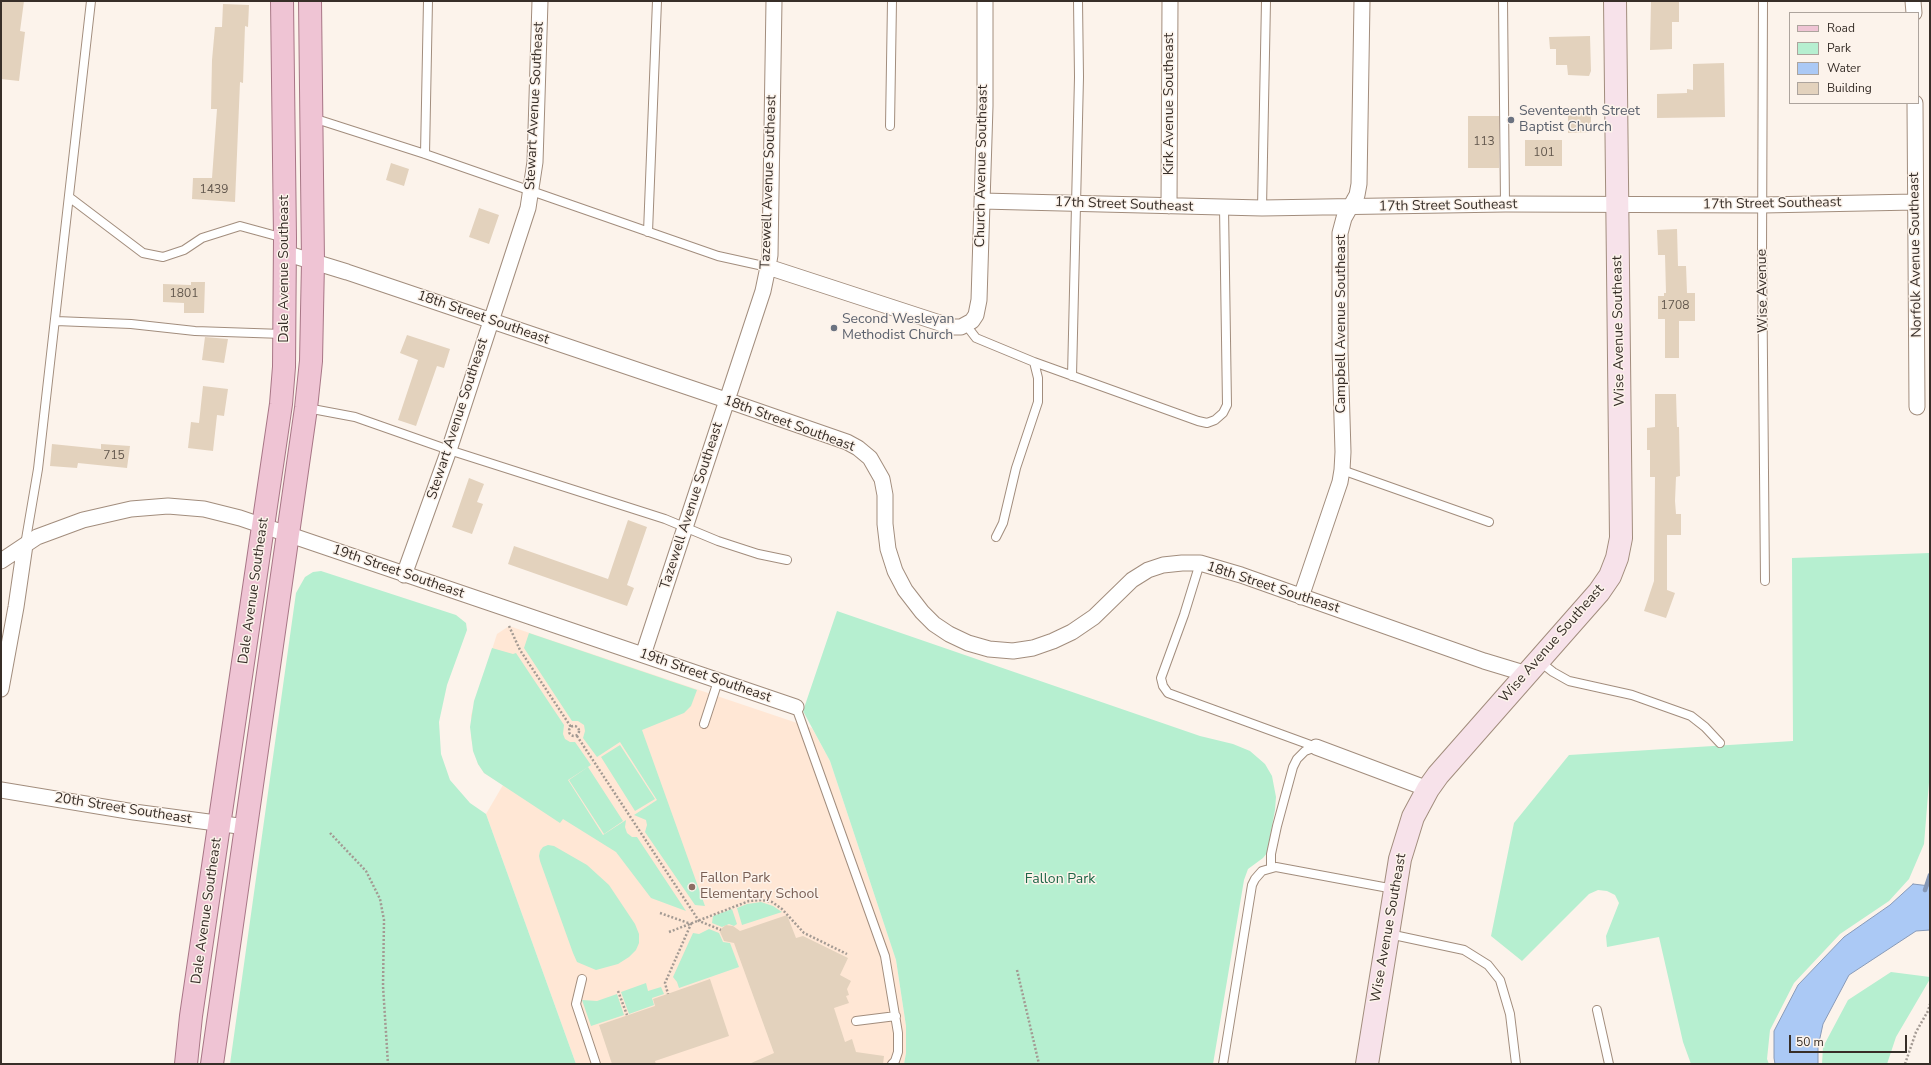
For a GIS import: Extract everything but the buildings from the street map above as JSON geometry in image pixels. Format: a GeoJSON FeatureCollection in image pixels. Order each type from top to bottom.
{"type":"FeatureCollection","features":[{"type":"Feature","properties":{"kind":"main road","name":"Dale Avenue Southeast"},"geometry":{"type":"LineString","coordinates":[[186,1064],[191,1016],[281,404],[285,334],[282,1]]}},
{"type":"Feature","properties":{"kind":"main road","name":"Dale Avenue Southeast"},"geometry":{"type":"LineString","coordinates":[[212,1064],[306,408],[311,360],[313,262],[310,1]]}},
{"type":"Feature","properties":{"kind":"street","name":"Stewart Avenue Southeast"},"geometry":{"type":"LineString","coordinates":[[404,575],[449,450],[528,208],[532,191],[535,162],[540,1]]}},
{"type":"Feature","properties":{"kind":"street","name":"Tazewell Avenue Southeast"},"geometry":{"type":"LineString","coordinates":[[643,655],[763,290],[768,267],[770,247],[774,1]]}},
{"type":"Feature","properties":{"kind":"street","name":"Church Avenue Southeast"},"geometry":{"type":"LineString","coordinates":[[966,325],[976,315],[979,300],[985,1]]}},
{"type":"Feature","properties":{"kind":"street","name":"Kirk Avenue Southeast"},"geometry":{"type":"LineString","coordinates":[[1169,206],[1170,1]]}},
{"type":"Feature","properties":{"kind":"street","name":"Campbell Avenue Southeast"},"geometry":{"type":"LineString","coordinates":[[1301,597],[1340,482],[1342,470],[1340,233],[1344,218],[1357,195],[1359,184],[1362,1]]}},
{"type":"Feature","properties":{"kind":"street","name":"Wise Avenue Southeast"},"geometry":{"type":"LineString","coordinates":[[1367,1064],[1395,889],[1404,843],[1413,817],[1428,789],[1438,775],[1599,592],[1610,576],[1617,558],[1621,538],[1615,1]]}},
{"type":"Feature","properties":{"kind":"street"},"geometry":{"type":"LineString","coordinates":[[1913,1],[1914,12]]}},
{"type":"Feature","properties":{"kind":"street","name":"Norfolk Avenue Southeast"},"geometry":{"type":"LineString","coordinates":[[1915,104],[1918,407]]}},
{"type":"Feature","properties":{"kind":"street","name":"17th Street Southeast"},"geometry":{"type":"LineString","coordinates":[[982,201],[1262,208],[1349,208],[1504,204],[1763,204],[1915,202]]}},
{"type":"Feature","properties":{"kind":"street","name":"18th Street Southeast"},"geometry":{"type":"LineString","coordinates":[[285,245],[313,262],[491,320],[726,400],[847,442],[858,448],[870,458],[882,479],[886,495],[885,524],[888,549],[895,571],[905,590],[922,612],[934,624],[949,634],[968,643],[989,649],[1013,651],[1033,648],[1072,632],[1094,617],[1132,580],[1148,570],[1169,564],[1200,564],[1242,575],[1484,661],[1533,667]]}},
{"type":"Feature","properties":{"kind":"street"},"geometry":{"type":"LineString","coordinates":[[768,267],[952,327],[966,325]]}},
{"type":"Feature","properties":{"kind":"street","name":"19th Street Southeast"},"geometry":{"type":"LineString","coordinates":[[1,561],[25,545],[50,532],[83,520],[131,509],[168,506],[204,509],[263,526],[796,707]]}},
{"type":"Feature","properties":{"kind":"street"},"geometry":{"type":"LineString","coordinates":[[1,689],[16,607],[25,545]]}},
{"type":"Feature","properties":{"kind":"street"},"geometry":{"type":"LineString","coordinates":[[1316,747],[1428,789]]}},
{"type":"Feature","properties":{"kind":"street","name":"20th Street Southeast"},"geometry":{"type":"LineString","coordinates":[[1,790],[134,812],[246,827]]}},
{"type":"Feature","properties":{"kind":"lane"},"geometry":{"type":"LineString","coordinates":[[25,545],[38,469],[56,321],[68,197],[91,1]]}},
{"type":"Feature","properties":{"kind":"lane"},"geometry":{"type":"LineString","coordinates":[[425,154],[428,1]]}},
{"type":"Feature","properties":{"kind":"lane"},"geometry":{"type":"LineString","coordinates":[[648,232],[657,1]]}},
{"type":"Feature","properties":{"kind":"lane"},"geometry":{"type":"LineString","coordinates":[[890,126],[892,1]]}},
{"type":"Feature","properties":{"kind":"lane"},"geometry":{"type":"LineString","coordinates":[[1072,376],[1079,77],[1078,1]]}},
{"type":"Feature","properties":{"kind":"lane"},"geometry":{"type":"LineString","coordinates":[[1262,208],[1266,1]]}},
{"type":"Feature","properties":{"kind":"lane"},"geometry":{"type":"LineString","coordinates":[[1503,1],[1504,204]]}},
{"type":"Feature","properties":{"kind":"lane","name":"Wise Avenue"},"geometry":{"type":"LineString","coordinates":[[1763,1],[1762,68],[1765,581]]}},
{"type":"Feature","properties":{"kind":"lane"},"geometry":{"type":"LineString","coordinates":[[312,117],[425,154],[718,256],[768,267]]}},
{"type":"Feature","properties":{"kind":"lane"},"geometry":{"type":"LineString","coordinates":[[68,197],[143,253],[163,257],[184,250],[202,238],[240,226],[285,245]]}},
{"type":"Feature","properties":{"kind":"lane"},"geometry":{"type":"LineString","coordinates":[[966,325],[976,338],[1034,362],[1198,421],[1206,423],[1215,420],[1223,413],[1227,405],[1224,207]]}},
{"type":"Feature","properties":{"kind":"lane"},"geometry":{"type":"LineString","coordinates":[[56,321],[131,324],[195,332],[285,334]]}},
{"type":"Feature","properties":{"kind":"lane"},"geometry":{"type":"LineString","coordinates":[[996,537],[1006,516],[1016,468],[1038,402],[1038,378],[1034,362]]}},
{"type":"Feature","properties":{"kind":"lane"},"geometry":{"type":"LineString","coordinates":[[306,408],[355,417],[449,450],[665,519],[718,541],[758,554],[787,560]]}},
{"type":"Feature","properties":{"kind":"lane"},"geometry":{"type":"LineString","coordinates":[[1342,470],[1489,522]]}},
{"type":"Feature","properties":{"kind":"lane"},"geometry":{"type":"LineString","coordinates":[[1200,564],[1184,615],[1161,678],[1162,686],[1168,693],[1316,747]]}},
{"type":"Feature","properties":{"kind":"lane"},"geometry":{"type":"LineString","coordinates":[[1533,667],[1553,672],[1569,681],[1632,695],[1691,716],[1705,727],[1720,743]]}},
{"type":"Feature","properties":{"kind":"lane"},"geometry":{"type":"LineString","coordinates":[[704,724],[718,681]]}},
{"type":"Feature","properties":{"kind":"lane"},"geometry":{"type":"LineString","coordinates":[[796,707],[885,956],[896,1016],[898,1052],[895,1061],[892,1064]]}},
{"type":"Feature","properties":{"kind":"lane"},"geometry":{"type":"LineString","coordinates":[[1271,868],[1271,854],[1277,826],[1293,767],[1297,759],[1305,751],[1316,747]]}},
{"type":"Feature","properties":{"kind":"lane"},"geometry":{"type":"LineString","coordinates":[[1223,1064],[1252,885],[1255,878],[1262,872],[1276,867],[1395,889]]}},
{"type":"Feature","properties":{"kind":"lane"},"geometry":{"type":"LineString","coordinates":[[1388,934],[1464,950],[1488,965],[1500,980],[1510,1014],[1516,1064]]}},
{"type":"Feature","properties":{"kind":"lane"},"geometry":{"type":"LineString","coordinates":[[582,979],[576,1004],[596,1064]]}},
{"type":"Feature","properties":{"kind":"lane"},"geometry":{"type":"LineString","coordinates":[[1597,1010],[1609,1064]]}},
{"type":"Feature","properties":{"kind":"lane"},"geometry":{"type":"LineString","coordinates":[[856,1021],[896,1016]]}},
{"type":"Feature","properties":{"kind":"path"},"geometry":{"type":"LineString","coordinates":[[508,626],[520,650],[571,727],[578,728],[579,733],[577,736],[699,921],[721,930]]}},
{"type":"Feature","properties":{"kind":"path"},"geometry":{"type":"LineString","coordinates":[[571,727],[569,733],[571,736],[577,736]]}},
{"type":"Feature","properties":{"kind":"path"},"geometry":{"type":"LineString","coordinates":[[330,833],[366,871],[380,898],[384,920],[383,986],[388,1064]]}},
{"type":"Feature","properties":{"kind":"path"},"geometry":{"type":"LineString","coordinates":[[669,932],[749,901],[767,901],[782,909],[804,933],[847,954]]}},
{"type":"Feature","properties":{"kind":"path"},"geometry":{"type":"LineString","coordinates":[[660,912],[690,924]]}},
{"type":"Feature","properties":{"kind":"path"},"geometry":{"type":"LineString","coordinates":[[668,994],[665,984],[690,924]]}},
{"type":"Feature","properties":{"kind":"path"},"geometry":{"type":"LineString","coordinates":[[1017,970],[1039,1064]]}},
{"type":"Feature","properties":{"kind":"path"},"geometry":{"type":"LineString","coordinates":[[618,990],[627,1015]]}},
{"type":"Feature","properties":{"kind":"path"},"geometry":{"type":"LineString","coordinates":[[1905,1064],[1916,1032],[1928,1011],[1930,1004]]}},
{"type":"Feature","properties":{"kind":"shaded area","name":"Fallon Park Elementary School"},"geometry":{"type":"Polygon","coordinates":[[[509,626],[812,728],[830,761],[896,960],[906,1026],[906,1053],[904,1064],[576,1064],[486,814],[503,785],[484,773],[478,764],[471,738],[471,715],[497,634],[509,626]]]}},
{"type":"Feature","properties":{"kind":"green space"},"geometry":{"type":"Polygon","coordinates":[[[1930,553],[1930,770],[1924,844],[1909,879],[1889,901],[1840,934],[1794,983],[1770,1030],[1767,1059],[1769,1064],[1691,1064],[1683,1042],[1659,937],[1607,947],[1606,936],[1619,903],[1615,895],[1607,891],[1598,890],[1589,894],[1522,961],[1491,936],[1514,823],[1569,755],[1793,741],[1792,558],[1930,553]]]}},
{"type":"Feature","properties":{"kind":"green space"},"geometry":{"type":"Polygon","coordinates":[[[321,571],[456,615],[466,623],[467,630],[447,685],[439,722],[441,754],[450,780],[470,803],[486,814],[576,1064],[230,1064],[296,593],[305,577],[313,572],[321,571]]]}},
{"type":"Feature","properties":{"kind":"green space","name":"Fallon Park"},"geometry":{"type":"Polygon","coordinates":[[[837,611],[1200,736],[1233,744],[1250,751],[1265,764],[1272,776],[1276,797],[1275,810],[1267,853],[1263,858],[1248,869],[1244,880],[1213,1064],[904,1064],[906,1053],[906,1026],[896,960],[830,761],[803,711],[837,611]]]}},
{"type":"Feature","properties":{"kind":"green space"},"geometry":{"type":"Polygon","coordinates":[[[529,633],[697,690],[691,706],[684,713],[642,730],[705,906],[695,905],[645,832],[647,825],[646,820],[634,815],[657,800],[620,742],[597,757],[583,738],[585,731],[584,725],[578,721],[572,721],[524,648],[529,633]]]}},
{"type":"Feature","properties":{"kind":"green space"},"geometry":{"type":"Polygon","coordinates":[[[492,648],[513,654],[516,653],[564,725],[563,734],[565,739],[570,742],[575,742],[591,765],[568,780],[603,835],[626,820],[625,827],[627,833],[632,837],[637,837],[686,911],[651,898],[616,852],[563,819],[560,823],[484,773],[478,764],[473,751],[470,727],[474,701],[492,648]]]}},
{"type":"Feature","properties":{"kind":"green space"},"geometry":{"type":"Polygon","coordinates":[[[620,745],[655,799],[635,811],[601,757],[620,745]]]}},
{"type":"Feature","properties":{"kind":"green space"},"geometry":{"type":"Polygon","coordinates":[[[588,767],[623,821],[604,834],[569,780],[588,767]]]}},
{"type":"Feature","properties":{"kind":"green space"},"geometry":{"type":"Polygon","coordinates":[[[548,845],[554,846],[587,865],[609,885],[635,924],[639,934],[639,943],[636,950],[629,957],[618,964],[596,970],[577,962],[540,861],[540,851],[543,847],[548,845]]]}},
{"type":"Feature","properties":{"kind":"green space"},"geometry":{"type":"Polygon","coordinates":[[[761,902],[773,906],[782,912],[742,925],[737,908],[747,904],[761,902]]]}},
{"type":"Feature","properties":{"kind":"green space"},"geometry":{"type":"Polygon","coordinates":[[[732,909],[737,924],[734,926],[729,924],[722,927],[712,923],[713,916],[732,909]]]}},
{"type":"Feature","properties":{"kind":"green space"},"geometry":{"type":"Polygon","coordinates":[[[709,929],[719,933],[723,942],[730,943],[739,967],[679,988],[673,977],[693,933],[699,934],[709,929]]]}},
{"type":"Feature","properties":{"kind":"green space"},"geometry":{"type":"Polygon","coordinates":[[[1891,972],[1930,977],[1930,979],[1896,1037],[1887,1064],[1822,1064],[1823,1047],[1848,1000],[1891,972]]]}},
{"type":"Feature","properties":{"kind":"green space"},"geometry":{"type":"Polygon","coordinates":[[[646,983],[648,991],[661,987],[664,994],[652,998],[654,1005],[629,1014],[621,992],[646,983]]]}},
{"type":"Feature","properties":{"kind":"green space"},"geometry":{"type":"Polygon","coordinates":[[[617,994],[624,1015],[591,1026],[582,1000],[597,1001],[617,994]]]}},
{"type":"Feature","properties":{"kind":"water"},"geometry":{"type":"Polygon","coordinates":[[[1913,884],[1930,886],[1930,930],[1916,931],[1849,975],[1823,1024],[1818,1047],[1818,1064],[1775,1064],[1774,1031],[1798,985],[1844,937],[1890,905],[1913,884]]]}},
{"type":"Feature","properties":{"kind":"waterway"},"geometry":{"type":"LineString","coordinates":[[1925,890],[1930,875]]}},
{"type":"Feature","properties":{"kind":"place","name":"Seventeenth Street Baptist Church"},"geometry":{"type":"Point","coordinates":[1511,120]}},
{"type":"Feature","properties":{"kind":"place","name":"Second Wesleyan Methodist Church"},"geometry":{"type":"Point","coordinates":[834,328]}},
{"type":"Feature","properties":{"kind":"place","name":"Fallon Park Elementary School"},"geometry":{"type":"Point","coordinates":[692,887]}}]}
